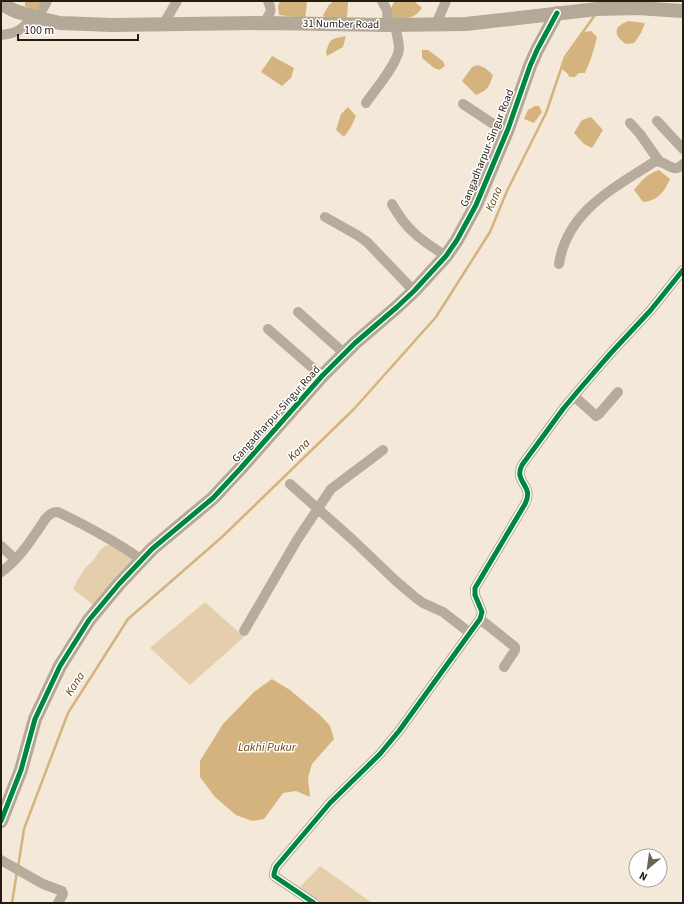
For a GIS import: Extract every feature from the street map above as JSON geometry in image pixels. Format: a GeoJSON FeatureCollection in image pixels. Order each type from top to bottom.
{"type":"FeatureCollection","features":[{"type":"Feature","properties":{"kind":"street"},"geometry":{"type":"LineString","coordinates":[[1,35],[12,34],[24,27],[36,17],[47,1]]}},
{"type":"Feature","properties":{"kind":"street"},"geometry":{"type":"LineString","coordinates":[[163,25],[177,1]]}},
{"type":"Feature","properties":{"kind":"street"},"geometry":{"type":"LineString","coordinates":[[264,23],[270,11],[268,1]]}},
{"type":"Feature","properties":{"kind":"street"},"geometry":{"type":"LineString","coordinates":[[366,103],[398,54],[399,45],[387,10],[382,1]]}},
{"type":"Feature","properties":{"kind":"street"},"geometry":{"type":"LineString","coordinates":[[436,24],[446,1]]}},
{"type":"Feature","properties":{"kind":"street","name":"31 Number Road"},"geometry":{"type":"LineString","coordinates":[[1,4],[15,11],[60,23],[112,25],[264,23],[392,25],[466,24],[557,14],[578,6],[683,11]]}},
{"type":"Feature","properties":{"kind":"street","name":"Gangadharpur-Singur Road"},"geometry":{"type":"LineString","coordinates":[[1,820],[21,770],[35,719],[60,666],[90,620],[119,584],[152,549],[213,498],[322,376],[355,343],[414,291],[446,256],[457,240],[476,205],[507,132],[530,66],[557,14]]}},
{"type":"Feature","properties":{"kind":"street"},"geometry":{"type":"LineString","coordinates":[[463,104],[507,132]]}},
{"type":"Feature","properties":{"kind":"street"},"geometry":{"type":"LineString","coordinates":[[657,121],[683,150]]}},
{"type":"Feature","properties":{"kind":"street"},"geometry":{"type":"LineString","coordinates":[[630,123],[640,134],[659,161],[674,168],[678,168],[683,164]]}},
{"type":"Feature","properties":{"kind":"street"},"geometry":{"type":"LineString","coordinates":[[559,264],[561,253],[569,233],[574,224],[586,210],[618,186],[654,162],[659,161]]}},
{"type":"Feature","properties":{"kind":"street"},"geometry":{"type":"LineString","coordinates":[[392,204],[399,216],[416,236],[446,256]]}},
{"type":"Feature","properties":{"kind":"street"},"geometry":{"type":"LineString","coordinates":[[325,217],[358,235],[367,242],[414,291]]}},
{"type":"Feature","properties":{"kind":"street"},"geometry":{"type":"LineString","coordinates":[[314,903],[274,876],[276,867],[330,803],[380,754],[399,731],[480,619],[482,612],[475,595],[475,588],[528,497],[527,490],[519,474],[520,468],[574,396],[650,311],[683,270]]}},
{"type":"Feature","properties":{"kind":"street"},"geometry":{"type":"LineString","coordinates":[[298,312],[345,354]]}},
{"type":"Feature","properties":{"kind":"street"},"geometry":{"type":"LineString","coordinates":[[268,329],[322,376]]}},
{"type":"Feature","properties":{"kind":"street"},"geometry":{"type":"LineString","coordinates":[[574,396],[596,416],[618,392]]}},
{"type":"Feature","properties":{"kind":"street"},"geometry":{"type":"LineString","coordinates":[[244,631],[297,540],[328,494],[336,484],[383,450]]}},
{"type":"Feature","properties":{"kind":"street"},"geometry":{"type":"LineString","coordinates":[[290,484],[416,598],[443,612],[470,633]]}},
{"type":"Feature","properties":{"kind":"street"},"geometry":{"type":"LineString","coordinates":[[1,572],[15,559],[46,518],[54,512],[58,512],[120,544],[142,560]]}},
{"type":"Feature","properties":{"kind":"street"},"geometry":{"type":"LineString","coordinates":[[1,546],[15,559]]}},
{"type":"Feature","properties":{"kind":"street"},"geometry":{"type":"LineString","coordinates":[[480,619],[515,647],[515,650],[504,667]]}},
{"type":"Feature","properties":{"kind":"street"},"geometry":{"type":"LineString","coordinates":[[1,860],[43,884],[62,891],[64,894],[58,903]]}},
{"type":"Feature","properties":{"kind":"shaded area"},"geometry":{"type":"Polygon","coordinates":[[[107,545],[126,551],[138,560],[96,607],[73,589],[85,568],[93,561],[101,549],[107,545]]]}},
{"type":"Feature","properties":{"kind":"shaded area"},"geometry":{"type":"Polygon","coordinates":[[[205,602],[244,637],[190,685],[150,648],[205,602]]]}},
{"type":"Feature","properties":{"kind":"shaded area"},"geometry":{"type":"Polygon","coordinates":[[[320,866],[372,903],[315,903],[296,891],[320,866]]]}},
{"type":"Feature","properties":{"kind":"water"},"geometry":{"type":"Polygon","coordinates":[[[25,1],[44,1],[36,11],[25,6],[25,1]]]}},
{"type":"Feature","properties":{"kind":"water"},"geometry":{"type":"Polygon","coordinates":[[[280,1],[306,1],[305,18],[279,15],[278,6],[280,1]]]}},
{"type":"Feature","properties":{"kind":"water"},"geometry":{"type":"Polygon","coordinates":[[[334,1],[348,2],[347,17],[334,23],[325,20],[323,15],[329,5],[334,1]]]}},
{"type":"Feature","properties":{"kind":"water"},"geometry":{"type":"Polygon","coordinates":[[[395,1],[414,1],[422,8],[412,17],[392,20],[391,12],[395,1]]]}},
{"type":"Feature","properties":{"kind":"water"},"geometry":{"type":"Polygon","coordinates":[[[628,21],[645,23],[641,33],[634,43],[626,44],[622,41],[616,31],[623,23],[628,21]]]}},
{"type":"Feature","properties":{"kind":"water"},"geometry":{"type":"Polygon","coordinates":[[[591,31],[597,37],[592,56],[585,73],[579,73],[575,77],[569,77],[568,74],[562,69],[566,58],[584,32],[591,31]]]}},
{"type":"Feature","properties":{"kind":"water"},"geometry":{"type":"Polygon","coordinates":[[[346,36],[343,47],[327,56],[326,53],[330,42],[334,39],[346,36]]]}},
{"type":"Feature","properties":{"kind":"water"},"geometry":{"type":"Polygon","coordinates":[[[422,50],[428,50],[443,61],[445,66],[439,70],[434,68],[422,58],[422,50]]]}},
{"type":"Feature","properties":{"kind":"water"},"geometry":{"type":"Polygon","coordinates":[[[272,56],[294,68],[291,78],[282,86],[261,72],[272,56]]]}},
{"type":"Feature","properties":{"kind":"water"},"geometry":{"type":"Polygon","coordinates":[[[478,65],[485,68],[493,75],[488,88],[476,95],[462,81],[472,67],[478,65]]]}},
{"type":"Feature","properties":{"kind":"water"},"geometry":{"type":"Polygon","coordinates":[[[535,106],[539,106],[542,112],[534,123],[524,119],[528,110],[535,106]]]}},
{"type":"Feature","properties":{"kind":"water"},"geometry":{"type":"Polygon","coordinates":[[[348,107],[356,116],[344,137],[336,130],[341,114],[348,107]]]}},
{"type":"Feature","properties":{"kind":"water"},"geometry":{"type":"Polygon","coordinates":[[[591,117],[603,130],[592,148],[584,144],[574,133],[582,120],[591,117]]]}},
{"type":"Feature","properties":{"kind":"water"},"geometry":{"type":"Polygon","coordinates":[[[659,170],[670,179],[668,184],[657,198],[643,202],[634,190],[651,173],[659,170]]]}},
{"type":"Feature","properties":{"kind":"water","name":"Lakhi Pukur"},"geometry":{"type":"Polygon","coordinates":[[[272,679],[290,690],[321,716],[330,726],[334,739],[312,764],[308,778],[310,797],[296,791],[283,793],[264,819],[252,821],[236,815],[215,797],[200,777],[200,761],[223,724],[254,692],[272,679]]]}},
{"type":"Feature","properties":{"kind":"waterway","name":"Kana"},"geometry":{"type":"LineString","coordinates":[[18,867],[24,829],[68,713],[128,619],[222,537],[354,409],[436,317],[490,232],[507,191],[546,113],[565,57],[595,15]]}},
{"type":"Feature","properties":{"kind":"waterway","name":"Kana"},"geometry":{"type":"LineString","coordinates":[[12,903],[17,872]]}},
{"type":"Feature","properties":{"kind":"cycle path"},"geometry":{"type":"LineString","coordinates":[[1,821],[21,770],[35,719],[60,666],[89,620],[119,584],[152,549],[213,498],[322,376],[355,343],[414,291],[446,256],[457,240],[476,205],[508,129],[530,66],[557,13]]}},
{"type":"Feature","properties":{"kind":"cycle path"},"geometry":{"type":"LineString","coordinates":[[314,903],[274,876],[276,867],[330,803],[380,754],[399,731],[480,619],[482,612],[475,595],[475,588],[525,504],[527,498],[526,488],[520,476],[522,465],[563,409],[610,354],[650,311],[683,270]]}}]}
